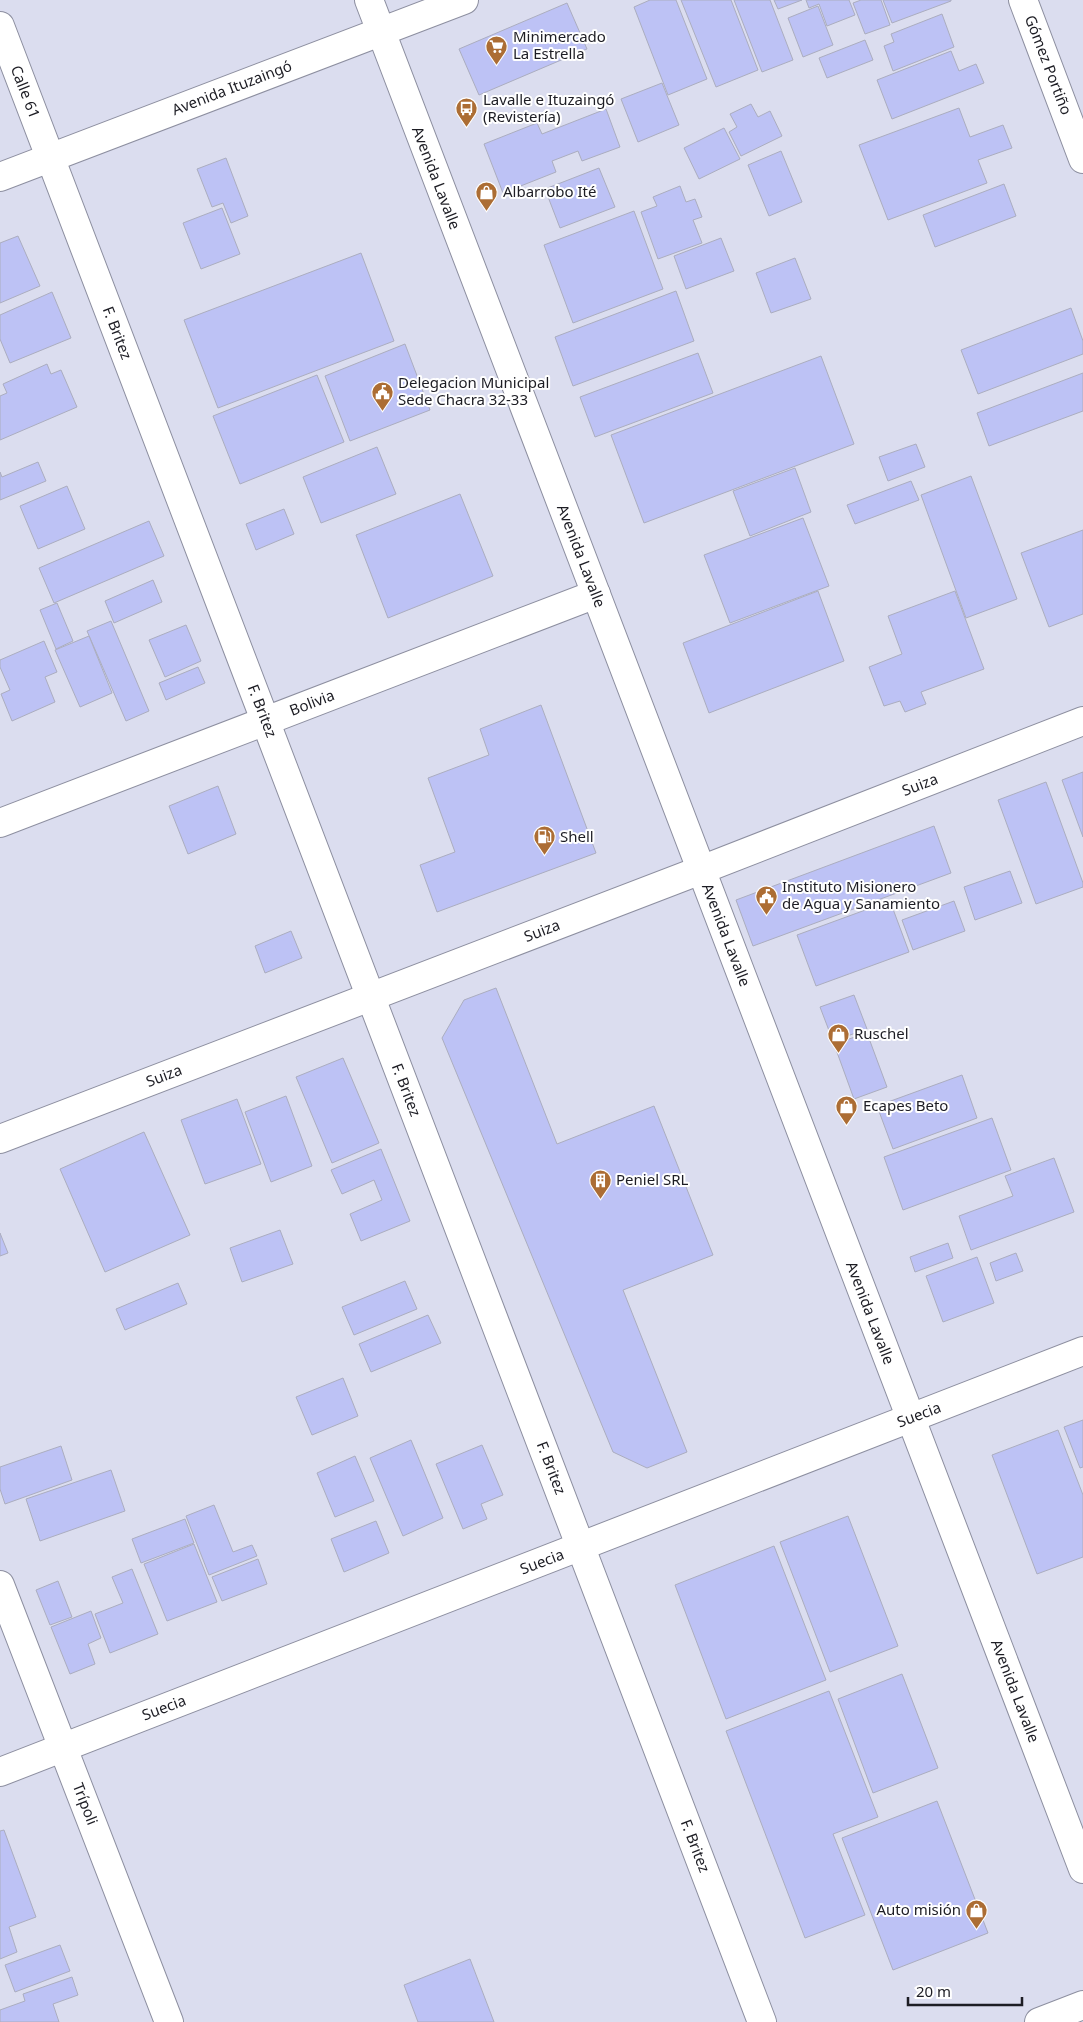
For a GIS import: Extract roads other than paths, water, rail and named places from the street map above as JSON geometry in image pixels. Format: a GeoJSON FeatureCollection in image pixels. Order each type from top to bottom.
{"type":"FeatureCollection","features":[{"type":"Feature","properties":{"kind":"street","name":"Avenida Lavalle"},"geometry":{"type":"LineString","coordinates":[[368,0],[1083,1869]]}},
{"type":"Feature","properties":{"kind":"street","name":"Avenida Ituzaingó"},"geometry":{"type":"LineString","coordinates":[[0,177],[464,0]]}},
{"type":"Feature","properties":{"kind":"street","name":"Gómez Portiño"},"geometry":{"type":"LineString","coordinates":[[1023,0],[1083,159]]}},
{"type":"Feature","properties":{"kind":"street","name":"Calle 61"},"geometry":{"type":"LineString","coordinates":[[0,26],[50,157]]}},
{"type":"Feature","properties":{"kind":"street","name":"F. Britez"},"geometry":{"type":"LineString","coordinates":[[50,157],[762,2022]]}},
{"type":"Feature","properties":{"kind":"street","name":"Bolivia"},"geometry":{"type":"LineString","coordinates":[[0,823],[596,594]]}},
{"type":"Feature","properties":{"kind":"street","name":"Suiza"},"geometry":{"type":"LineString","coordinates":[[0,1139],[1083,721]]}},
{"type":"Feature","properties":{"kind":"street","name":"Suecia"},"geometry":{"type":"LineString","coordinates":[[0,1772],[1083,1352]]}},
{"type":"Feature","properties":{"kind":"street","name":"Trípoli"},"geometry":{"type":"LineString","coordinates":[[0,1586],[169,2022]]}},
{"type":"Feature","properties":{"kind":"street"},"geometry":{"type":"LineString","coordinates":[[1039,2022],[1083,2005]]}},
{"type":"Feature","properties":{"kind":"place","name":"Minimercado La Estrella"},"geometry":{"type":"Point","coordinates":[497,65]}},
{"type":"Feature","properties":{"kind":"place","name":"Lavalle e Ituzaingó (Revistería)"},"geometry":{"type":"Point","coordinates":[467,128]}},
{"type":"Feature","properties":{"kind":"place","name":"Albarrobo Ité"},"geometry":{"type":"Point","coordinates":[487,211]}},
{"type":"Feature","properties":{"kind":"place","name":"Delegacion Municipal Sede Chacra 32-33"},"geometry":{"type":"Point","coordinates":[382,411]}},
{"type":"Feature","properties":{"kind":"place","name":"Shell"},"geometry":{"type":"Point","coordinates":[544,856]}},
{"type":"Feature","properties":{"kind":"place","name":"Instituto Misionero de Agua y Sanamiento"},"geometry":{"type":"Point","coordinates":[766,915]}},
{"type":"Feature","properties":{"kind":"place","name":"Ruschel"},"geometry":{"type":"Point","coordinates":[838,1053]}},
{"type":"Feature","properties":{"kind":"place","name":"Ecapes Beto"},"geometry":{"type":"Point","coordinates":[847,1125]}},
{"type":"Feature","properties":{"kind":"place","name":"Peniel SRL"},"geometry":{"type":"Point","coordinates":[600,1199]}},
{"type":"Feature","properties":{"kind":"place","name":"Auto misión"},"geometry":{"type":"Point","coordinates":[977,1929]}}]}
